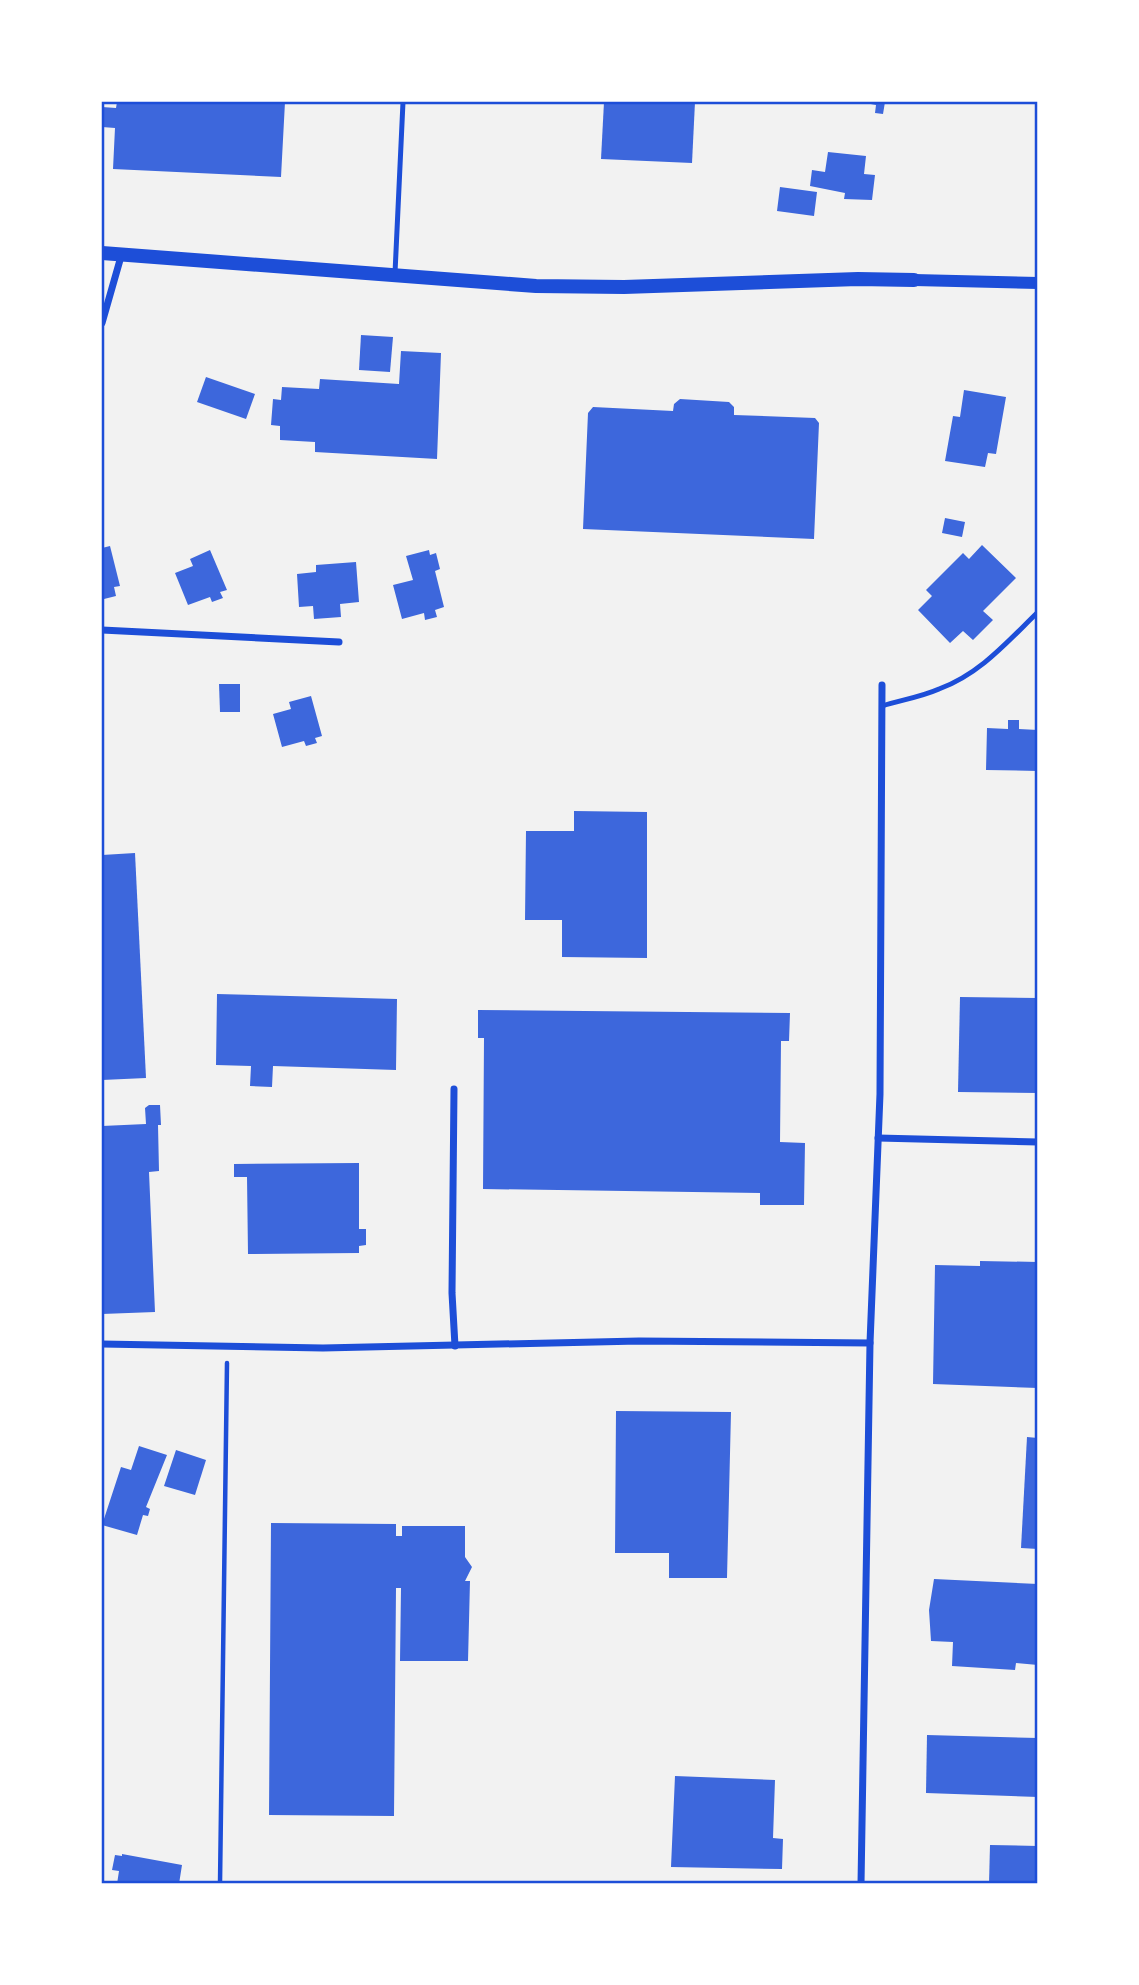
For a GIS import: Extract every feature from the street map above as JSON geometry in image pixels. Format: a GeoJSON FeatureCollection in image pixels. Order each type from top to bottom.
{"type":"FeatureCollection","features":[{"type":"Feature","properties":{"kind":"main road"},"geometry":{"type":"LineString","coordinates":[[102,253],[536,286],[624,287],[858,279],[914,280]]}},
{"type":"Feature","properties":{"kind":"street"},"geometry":{"type":"LineString","coordinates":[[102,323],[122,253]]}},
{"type":"Feature","properties":{"kind":"street"},"geometry":{"type":"LineString","coordinates":[[914,280],[1038,283]]}},
{"type":"Feature","properties":{"kind":"street"},"geometry":{"type":"LineString","coordinates":[[102,630],[339,642]]}},
{"type":"Feature","properties":{"kind":"street"},"geometry":{"type":"LineString","coordinates":[[860,1884],[870,1343],[878,1138],[882,685]]}},
{"type":"Feature","properties":{"kind":"street"},"geometry":{"type":"LineString","coordinates":[[454,1089],[452,1293],[455,1346]]}},
{"type":"Feature","properties":{"kind":"street"},"geometry":{"type":"LineString","coordinates":[[878,1138],[1038,1142]]}},
{"type":"Feature","properties":{"kind":"street"},"geometry":{"type":"LineString","coordinates":[[102,1344],[455,1346],[639,1341],[870,1343]]}},
{"type":"Feature","properties":{"kind":"lane"},"geometry":{"type":"LineString","coordinates":[[395,277],[403,102]]}},
{"type":"Feature","properties":{"kind":"lane"},"geometry":{"type":"LineString","coordinates":[[882,706],[938,690],[963,678],[984,664],[1038,612]]}},
{"type":"Feature","properties":{"kind":"path"},"geometry":{"type":"LineString","coordinates":[[220,1884],[227,1346]]}},
{"type":"Feature","properties":{"kind":"building"},"geometry":{"type":"Polygon","coordinates":[[[117,102],[285,102],[281,177],[113,169],[115,128],[102,127],[102,107],[116,108],[117,102]]]}},
{"type":"Feature","properties":{"kind":"building"},"geometry":{"type":"Polygon","coordinates":[[[604,102],[695,102],[692,163],[601,159],[604,102]]]}},
{"type":"Feature","properties":{"kind":"building"},"geometry":{"type":"Polygon","coordinates":[[[860,102],[885,102],[883,114],[875,113],[876,105],[860,102]]]}},
{"type":"Feature","properties":{"kind":"building"},"geometry":{"type":"Polygon","coordinates":[[[828,152],[866,156],[864,174],[875,175],[872,200],[844,199],[845,193],[810,186],[812,170],[825,172],[828,152]]]}},
{"type":"Feature","properties":{"kind":"building"},"geometry":{"type":"Polygon","coordinates":[[[780,187],[817,192],[814,216],[777,211],[780,187]]]}},
{"type":"Feature","properties":{"kind":"building"},"geometry":{"type":"Polygon","coordinates":[[[361,335],[393,337],[390,372],[359,370],[361,335]]]}},
{"type":"Feature","properties":{"kind":"building"},"geometry":{"type":"Polygon","coordinates":[[[401,351],[441,353],[437,459],[315,452],[315,442],[280,440],[280,426],[271,425],[273,399],[281,400],[282,387],[319,389],[320,379],[399,384],[401,351]]]}},
{"type":"Feature","properties":{"kind":"building"},"geometry":{"type":"Polygon","coordinates":[[[206,377],[255,394],[246,419],[197,402],[206,377]]]}},
{"type":"Feature","properties":{"kind":"building"},"geometry":{"type":"Polygon","coordinates":[[[964,390],[1006,397],[996,454],[988,453],[985,467],[945,461],[953,416],[960,417],[964,390]]]}},
{"type":"Feature","properties":{"kind":"building"},"geometry":{"type":"Polygon","coordinates":[[[680,399],[729,402],[734,407],[734,415],[815,418],[819,423],[814,539],[583,529],[588,413],[593,407],[673,411],[674,404],[680,399]]]}},
{"type":"Feature","properties":{"kind":"building"},"geometry":{"type":"Polygon","coordinates":[[[945,518],[965,522],[962,537],[942,533],[945,518]]]}},
{"type":"Feature","properties":{"kind":"building"},"geometry":{"type":"Polygon","coordinates":[[[982,545],[1016,578],[983,611],[993,620],[973,640],[963,631],[950,643],[918,610],[932,596],[926,590],[963,553],[969,559],[982,545]]]}},
{"type":"Feature","properties":{"kind":"building"},"geometry":{"type":"Polygon","coordinates":[[[110,546],[120,586],[114,587],[116,596],[104,599],[102,548],[110,546]]]}},
{"type":"Feature","properties":{"kind":"building"},"geometry":{"type":"Polygon","coordinates":[[[210,550],[227,590],[220,592],[223,598],[212,602],[210,597],[188,605],[175,573],[193,566],[190,559],[210,550]]]}},
{"type":"Feature","properties":{"kind":"building"},"geometry":{"type":"Polygon","coordinates":[[[429,550],[430,555],[436,553],[440,569],[435,571],[444,607],[435,610],[437,617],[425,620],[424,613],[402,619],[393,585],[413,580],[406,556],[429,550]]]}},
{"type":"Feature","properties":{"kind":"building"},"geometry":{"type":"Polygon","coordinates":[[[356,562],[359,602],[340,604],[341,617],[314,619],[313,606],[299,607],[297,574],[316,572],[316,565],[356,562]]]}},
{"type":"Feature","properties":{"kind":"building"},"geometry":{"type":"Polygon","coordinates":[[[219,684],[240,684],[240,712],[220,712],[219,684]]]}},
{"type":"Feature","properties":{"kind":"building"},"geometry":{"type":"Polygon","coordinates":[[[311,696],[322,736],[315,738],[317,743],[306,746],[304,741],[282,747],[273,714],[291,709],[289,702],[311,696]]]}},
{"type":"Feature","properties":{"kind":"building"},"geometry":{"type":"Polygon","coordinates":[[[1008,720],[1019,720],[1019,729],[1038,730],[1038,771],[986,770],[987,728],[1008,729],[1008,720]]]}},
{"type":"Feature","properties":{"kind":"building"},"geometry":{"type":"Polygon","coordinates":[[[574,811],[647,812],[647,958],[562,957],[562,920],[525,920],[526,831],[574,831],[574,811]]]}},
{"type":"Feature","properties":{"kind":"building"},"geometry":{"type":"Polygon","coordinates":[[[135,853],[146,1078],[102,1080],[102,855],[135,853]]]}},
{"type":"Feature","properties":{"kind":"building"},"geometry":{"type":"Polygon","coordinates":[[[217,994],[397,999],[396,1070],[273,1066],[272,1087],[250,1086],[251,1066],[216,1065],[217,994]]]}},
{"type":"Feature","properties":{"kind":"building"},"geometry":{"type":"Polygon","coordinates":[[[960,997],[1038,998],[1038,1093],[958,1092],[960,997]]]}},
{"type":"Feature","properties":{"kind":"building"},"geometry":{"type":"Polygon","coordinates":[[[478,1010],[790,1013],[789,1041],[781,1041],[780,1142],[805,1143],[804,1205],[760,1205],[760,1193],[483,1189],[484,1038],[478,1038],[478,1010]]]}},
{"type":"Feature","properties":{"kind":"building"},"geometry":{"type":"Polygon","coordinates":[[[149,1105],[160,1105],[161,1125],[158,1125],[159,1171],[149,1172],[155,1312],[102,1314],[102,1126],[146,1124],[145,1108],[149,1105]]]}},
{"type":"Feature","properties":{"kind":"building"},"geometry":{"type":"Polygon","coordinates":[[[359,1163],[359,1229],[366,1229],[366,1245],[359,1246],[359,1253],[248,1254],[247,1177],[234,1177],[234,1164],[359,1163]]]}},
{"type":"Feature","properties":{"kind":"building"},"geometry":{"type":"Polygon","coordinates":[[[980,1261],[1038,1262],[1038,1388],[933,1384],[935,1265],[980,1266],[980,1261]]]}},
{"type":"Feature","properties":{"kind":"building"},"geometry":{"type":"Polygon","coordinates":[[[616,1411],[731,1412],[727,1578],[669,1578],[669,1553],[615,1553],[616,1411]]]}},
{"type":"Feature","properties":{"kind":"building"},"geometry":{"type":"Polygon","coordinates":[[[1027,1437],[1038,1438],[1038,1549],[1021,1548],[1027,1437]]]}},
{"type":"Feature","properties":{"kind":"building"},"geometry":{"type":"Polygon","coordinates":[[[139,1446],[167,1455],[146,1507],[150,1509],[148,1516],[143,1515],[137,1535],[102,1525],[121,1467],[131,1470],[139,1446]]]}},
{"type":"Feature","properties":{"kind":"building"},"geometry":{"type":"Polygon","coordinates":[[[176,1450],[206,1460],[195,1495],[164,1486],[176,1450]]]}},
{"type":"Feature","properties":{"kind":"building"},"geometry":{"type":"Polygon","coordinates":[[[271,1523],[396,1524],[396,1536],[402,1536],[402,1526],[465,1526],[465,1557],[472,1567],[465,1581],[470,1581],[468,1661],[400,1661],[401,1588],[396,1588],[394,1816],[269,1815],[271,1523]]]}},
{"type":"Feature","properties":{"kind":"building"},"geometry":{"type":"Polygon","coordinates":[[[934,1579],[1038,1584],[1038,1665],[1016,1663],[1015,1670],[952,1666],[953,1642],[931,1641],[929,1610],[934,1579]]]}},
{"type":"Feature","properties":{"kind":"building"},"geometry":{"type":"Polygon","coordinates":[[[927,1735],[1038,1738],[1038,1797],[926,1793],[927,1735]]]}},
{"type":"Feature","properties":{"kind":"building"},"geometry":{"type":"Polygon","coordinates":[[[675,1776],[775,1780],[773,1838],[783,1839],[782,1869],[671,1867],[675,1776]]]}},
{"type":"Feature","properties":{"kind":"building"},"geometry":{"type":"Polygon","coordinates":[[[990,1845],[1038,1846],[1038,1884],[989,1884],[990,1845]]]}},
{"type":"Feature","properties":{"kind":"building"},"geometry":{"type":"Polygon","coordinates":[[[115,1855],[182,1865],[179,1884],[117,1884],[119,1871],[112,1870],[115,1855]]]}}]}
